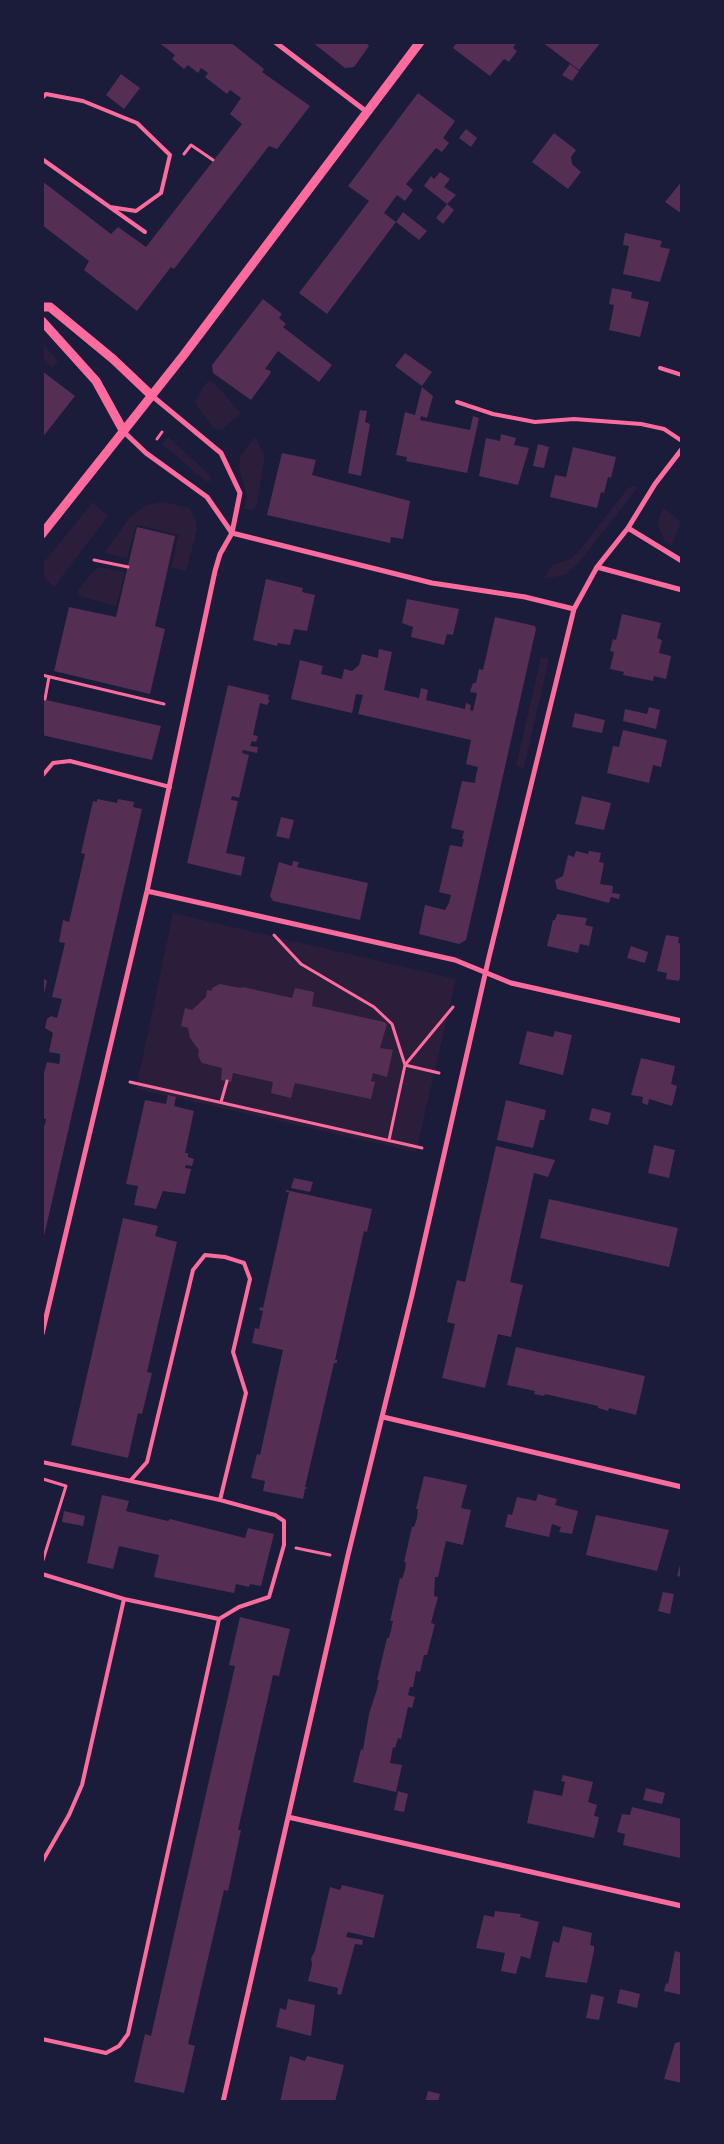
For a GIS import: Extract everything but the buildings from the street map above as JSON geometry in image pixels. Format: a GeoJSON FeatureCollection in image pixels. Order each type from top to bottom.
{"type":"FeatureCollection","features":[{"type":"Feature","properties":{"kind":"street"},"geometry":{"type":"LineString","coordinates":[[275,42],[367,112]]}},
{"type":"Feature","properties":{"kind":"street"},"geometry":{"type":"LineString","coordinates":[[42,534],[152,395],[420,42]]}},
{"type":"Feature","properties":{"kind":"street"},"geometry":{"type":"LineString","coordinates":[[42,307],[50,308],[221,453],[240,492],[232,532],[220,554],[215,571],[147,891],[42,1334]]}},
{"type":"Feature","properties":{"kind":"street"},"geometry":{"type":"LineString","coordinates":[[42,322],[96,381],[123,430],[146,453],[207,497],[232,532],[432,583],[525,596],[574,609]]}},
{"type":"Feature","properties":{"kind":"street"},"geometry":{"type":"LineString","coordinates":[[223,2102],[348,1554],[383,1416],[486,972],[574,609],[596,567],[628,528],[655,484],[682,449]]}},
{"type":"Feature","properties":{"kind":"street"},"geometry":{"type":"LineString","coordinates":[[628,528],[682,561]]}},
{"type":"Feature","properties":{"kind":"street"},"geometry":{"type":"LineString","coordinates":[[596,567],[682,590]]}},
{"type":"Feature","properties":{"kind":"street"},"geometry":{"type":"LineString","coordinates":[[147,891],[456,960],[511,983],[682,1021]]}},
{"type":"Feature","properties":{"kind":"street"},"geometry":{"type":"LineString","coordinates":[[383,1416],[682,1487]]}},
{"type":"Feature","properties":{"kind":"street"},"geometry":{"type":"LineString","coordinates":[[288,1817],[682,1906]]}},
{"type":"Feature","properties":{"kind":"lane"},"geometry":{"type":"LineString","coordinates":[[42,98],[46,94],[83,101],[137,123],[170,155],[161,193],[136,211],[110,207]]}},
{"type":"Feature","properties":{"kind":"lane"},"geometry":{"type":"LineString","coordinates":[[42,159],[144,232]]}},
{"type":"Feature","properties":{"kind":"lane"},"geometry":{"type":"LineString","coordinates":[[660,368],[682,375]]}},
{"type":"Feature","properties":{"kind":"lane"},"geometry":{"type":"LineString","coordinates":[[457,402],[493,414],[536,422],[574,418],[641,424],[664,429],[682,441]]}},
{"type":"Feature","properties":{"kind":"lane"},"geometry":{"type":"LineString","coordinates":[[42,776],[54,763],[70,761],[170,787]]}},
{"type":"Feature","properties":{"kind":"lane"},"geometry":{"type":"LineString","coordinates":[[132,1480],[147,1462],[193,1270],[205,1256],[225,1257],[244,1263],[250,1279],[233,1352],[246,1393],[220,1500]]}},
{"type":"Feature","properties":{"kind":"lane"},"geometry":{"type":"LineString","coordinates":[[42,1462],[220,1500],[280,1518],[284,1521],[284,1545],[269,1597],[239,1607],[219,1619],[124,1599],[42,1574]]}},
{"type":"Feature","properties":{"kind":"lane"},"geometry":{"type":"LineString","coordinates":[[42,1862],[69,1816],[82,1785],[124,1599]]}},
{"type":"Feature","properties":{"kind":"lane"},"geometry":{"type":"LineString","coordinates":[[42,2039],[106,2053],[119,2046],[128,2034],[219,1619]]}},
{"type":"Feature","properties":{"kind":"path"},"geometry":{"type":"LineString","coordinates":[[165,175],[191,145],[214,160]]}},
{"type":"Feature","properties":{"kind":"path"},"geometry":{"type":"LineString","coordinates":[[157,439],[162,432]]}},
{"type":"Feature","properties":{"kind":"path"},"geometry":{"type":"LineString","coordinates":[[94,560],[128,566]]}},
{"type":"Feature","properties":{"kind":"path"},"geometry":{"type":"LineString","coordinates":[[42,675],[164,704]]}},
{"type":"Feature","properties":{"kind":"path"},"geometry":{"type":"LineString","coordinates":[[44,699],[49,677]]}},
{"type":"Feature","properties":{"kind":"path"},"geometry":{"type":"LineString","coordinates":[[257,916],[300,964],[374,1007],[392,1024],[405,1065]]}},
{"type":"Feature","properties":{"kind":"path"},"geometry":{"type":"LineString","coordinates":[[389,1140],[405,1065],[454,1007]]}},
{"type":"Feature","properties":{"kind":"path"},"geometry":{"type":"LineString","coordinates":[[405,1065],[439,1073]]}},
{"type":"Feature","properties":{"kind":"path"},"geometry":{"type":"LineString","coordinates":[[222,1102],[227,1081]]}},
{"type":"Feature","properties":{"kind":"path"},"geometry":{"type":"LineString","coordinates":[[130,1082],[422,1148]]}},
{"type":"Feature","properties":{"kind":"path"},"geometry":{"type":"LineString","coordinates":[[42,1479],[66,1486],[42,1563]]}},
{"type":"Feature","properties":{"kind":"path"},"geometry":{"type":"LineString","coordinates":[[284,1545],[330,1555]]}},
{"type":"Feature","properties":{"kind":"shaded area"},"geometry":{"type":"Polygon","coordinates":[[[43,343],[58,361],[52,368],[43,360],[43,343]]]}},
{"type":"Feature","properties":{"kind":"shaded area"},"geometry":{"type":"Polygon","coordinates":[[[209,380],[216,385],[241,413],[222,430],[213,428],[195,403],[201,390],[209,380]]]}},
{"type":"Feature","properties":{"kind":"shaded area"},"geometry":{"type":"Polygon","coordinates":[[[168,437],[210,475],[211,481],[205,481],[162,444],[168,437]]]}},
{"type":"Feature","properties":{"kind":"shaded area"},"geometry":{"type":"Polygon","coordinates":[[[255,437],[265,456],[257,506],[252,510],[244,509],[247,497],[239,468],[240,456],[255,437]]]}},
{"type":"Feature","properties":{"kind":"shaded area"},"geometry":{"type":"Polygon","coordinates":[[[638,487],[579,563],[565,575],[543,579],[552,565],[570,559],[578,552],[628,488],[638,487]]]}},
{"type":"Feature","properties":{"kind":"shaded area"},"geometry":{"type":"Polygon","coordinates":[[[93,502],[108,516],[54,587],[43,576],[43,563],[93,502]]]}},
{"type":"Feature","properties":{"kind":"shaded area"},"geometry":{"type":"Polygon","coordinates":[[[164,502],[189,508],[195,517],[197,530],[186,571],[171,567],[179,535],[136,525],[127,558],[104,553],[130,517],[146,505],[164,502]]]}},
{"type":"Feature","properties":{"kind":"shaded area"},"geometry":{"type":"Polygon","coordinates":[[[664,508],[681,522],[672,545],[665,542],[658,525],[664,508]]]}},
{"type":"Feature","properties":{"kind":"shaded area"},"geometry":{"type":"Polygon","coordinates":[[[100,567],[125,572],[116,606],[82,597],[77,592],[93,571],[100,567]]]}},
{"type":"Feature","properties":{"kind":"shaded area"},"geometry":{"type":"Polygon","coordinates":[[[541,657],[549,659],[524,768],[516,766],[541,657]]]}},
{"type":"Feature","properties":{"kind":"shaded area"},"geometry":{"type":"Polygon","coordinates":[[[173,913],[456,979],[416,1152],[136,1089],[173,913]]]}}]}
